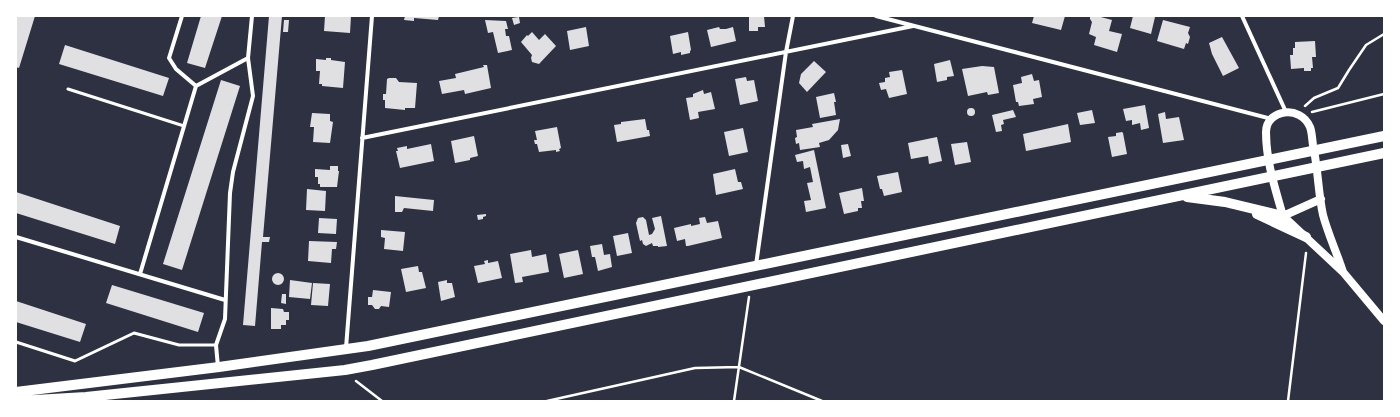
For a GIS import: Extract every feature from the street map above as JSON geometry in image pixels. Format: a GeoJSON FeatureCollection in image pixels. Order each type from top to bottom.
{"type":"FeatureCollection","features":[{"type":"Feature","properties":{"kind":"main road"},"geometry":{"type":"LineString","coordinates":[[1282,216],[1266,150],[1266,130],[1272,119],[1286,112],[1293,112],[1300,115],[1310,127],[1315,151],[1323,215],[1343,272]]}},
{"type":"Feature","properties":{"kind":"main road"},"geometry":{"type":"LineString","coordinates":[[16,392],[346,350],[756,267],[1384,136]]}},
{"type":"Feature","properties":{"kind":"main road"},"geometry":{"type":"LineString","coordinates":[[18,401],[86,399],[345,370],[431,354],[1384,153]]}},
{"type":"Feature","properties":{"kind":"main road"},"geometry":{"type":"LineString","coordinates":[[1179,196],[1225,202],[1282,216],[1343,272],[1384,321]]}},
{"type":"Feature","properties":{"kind":"main road"},"geometry":{"type":"LineString","coordinates":[[1282,216],[1321,199]]}},
{"type":"Feature","properties":{"kind":"main road"},"geometry":{"type":"LineString","coordinates":[[1239,205],[1306,238]]}},
{"type":"Feature","properties":{"kind":"street"},"geometry":{"type":"LineString","coordinates":[[182,16],[170,58],[176,69],[196,86]]}},
{"type":"Feature","properties":{"kind":"street"},"geometry":{"type":"LineString","coordinates":[[219,367],[216,346],[225,319],[230,193],[233,172],[253,96],[248,58],[252,16]]}},
{"type":"Feature","properties":{"kind":"street"},"geometry":{"type":"LineString","coordinates":[[346,350],[372,16]]}},
{"type":"Feature","properties":{"kind":"street"},"geometry":{"type":"LineString","coordinates":[[756,267],[792,16]]}},
{"type":"Feature","properties":{"kind":"street"},"geometry":{"type":"LineString","coordinates":[[876,16],[1272,119]]}},
{"type":"Feature","properties":{"kind":"street"},"geometry":{"type":"LineString","coordinates":[[1243,17],[1286,112]]}},
{"type":"Feature","properties":{"kind":"street"},"geometry":{"type":"LineString","coordinates":[[362,138],[913,26]]}},
{"type":"Feature","properties":{"kind":"street"},"geometry":{"type":"LineString","coordinates":[[140,274],[196,86],[248,58]]}},
{"type":"Feature","properties":{"kind":"street"},"geometry":{"type":"LineString","coordinates":[[16,237],[225,300]]}},
{"type":"Feature","properties":{"kind":"lane"},"geometry":{"type":"LineString","coordinates":[[68,89],[184,126]]}},
{"type":"Feature","properties":{"kind":"lane"},"geometry":{"type":"LineString","coordinates":[[16,342],[75,361],[134,333],[179,346],[216,346]]}},
{"type":"Feature","properties":{"kind":"path"},"geometry":{"type":"LineString","coordinates":[[1300,115],[1306,104],[1314,98],[1338,88],[1366,45],[1384,34]]}},
{"type":"Feature","properties":{"kind":"path"},"geometry":{"type":"LineString","coordinates":[[1300,115],[1384,94]]}},
{"type":"Feature","properties":{"kind":"path"},"geometry":{"type":"LineString","coordinates":[[1288,401],[1306,238]]}},
{"type":"Feature","properties":{"kind":"path"},"geometry":{"type":"LineString","coordinates":[[734,401],[751,286]]}},
{"type":"Feature","properties":{"kind":"path"},"geometry":{"type":"LineString","coordinates":[[547,401],[695,368],[739,367],[822,401]]}},
{"type":"Feature","properties":{"kind":"path"},"geometry":{"type":"LineString","coordinates":[[350,377],[382,401]]}},
{"type":"Feature","properties":{"kind":"building"},"geometry":{"type":"Polygon","coordinates":[[[16,16],[35,16],[19,68],[16,67],[16,16]]]}},
{"type":"Feature","properties":{"kind":"building"},"geometry":{"type":"Polygon","coordinates":[[[201,16],[222,16],[205,68],[187,63],[201,16]]]}},
{"type":"Feature","properties":{"kind":"building"},"geometry":{"type":"Polygon","coordinates":[[[269,16],[282,16],[263,237],[270,237],[269,242],[262,242],[255,326],[243,325],[269,16]]]}},
{"type":"Feature","properties":{"kind":"building"},"geometry":{"type":"Polygon","coordinates":[[[325,16],[351,16],[350,33],[324,31],[325,16]]]}},
{"type":"Feature","properties":{"kind":"building"},"geometry":{"type":"Polygon","coordinates":[[[405,16],[439,16],[438,20],[414,18],[414,21],[404,20],[405,16]]]}},
{"type":"Feature","properties":{"kind":"building"},"geometry":{"type":"Polygon","coordinates":[[[749,16],[764,16],[765,27],[758,27],[758,31],[749,31],[749,16]]]}},
{"type":"Feature","properties":{"kind":"building"},"geometry":{"type":"Polygon","coordinates":[[[1034,16],[1065,16],[1061,30],[1032,23],[1034,16]]]}},
{"type":"Feature","properties":{"kind":"building"},"geometry":{"type":"Polygon","coordinates":[[[1090,16],[1097,16],[1112,20],[1109,31],[1122,34],[1117,52],[1094,45],[1096,37],[1089,34],[1092,22],[1090,16]]]}},
{"type":"Feature","properties":{"kind":"building"},"geometry":{"type":"Polygon","coordinates":[[[1133,16],[1155,17],[1151,34],[1130,28],[1133,16]]]}},
{"type":"Feature","properties":{"kind":"building"},"geometry":{"type":"Polygon","coordinates":[[[519,17],[520,23],[514,25],[512,18],[519,17]]]}},
{"type":"Feature","properties":{"kind":"building"},"geometry":{"type":"Polygon","coordinates":[[[284,20],[289,20],[288,32],[283,32],[284,20]]]}},
{"type":"Feature","properties":{"kind":"building"},"geometry":{"type":"Polygon","coordinates":[[[485,20],[506,21],[508,29],[505,29],[506,36],[509,36],[512,50],[498,53],[493,32],[488,33],[485,20]]]}},
{"type":"Feature","properties":{"kind":"building"},"geometry":{"type":"Polygon","coordinates":[[[1163,20],[1190,27],[1188,33],[1190,37],[1188,44],[1186,43],[1184,49],[1157,41],[1163,20]]]}},
{"type":"Feature","properties":{"kind":"building"},"geometry":{"type":"Polygon","coordinates":[[[586,27],[589,46],[570,50],[567,31],[586,27]]]}},
{"type":"Feature","properties":{"kind":"building"},"geometry":{"type":"Polygon","coordinates":[[[719,27],[720,29],[726,29],[733,27],[736,41],[711,47],[707,30],[719,27]]]}},
{"type":"Feature","properties":{"kind":"building"},"geometry":{"type":"Polygon","coordinates":[[[532,32],[539,40],[545,34],[556,46],[539,64],[532,62],[532,55],[521,42],[532,32]]]}},
{"type":"Feature","properties":{"kind":"building"},"geometry":{"type":"Polygon","coordinates":[[[688,32],[691,50],[690,53],[681,55],[681,52],[673,54],[670,36],[688,32]]]}},
{"type":"Feature","properties":{"kind":"building"},"geometry":{"type":"Polygon","coordinates":[[[1222,37],[1239,68],[1223,76],[1212,54],[1209,43],[1222,37]]]}},
{"type":"Feature","properties":{"kind":"building"},"geometry":{"type":"Polygon","coordinates":[[[1315,41],[1316,57],[1312,57],[1313,68],[1311,68],[1311,71],[1304,71],[1304,68],[1291,69],[1290,55],[1293,55],[1295,42],[1315,41]]]}},
{"type":"Feature","properties":{"kind":"building"},"geometry":{"type":"Polygon","coordinates":[[[65,45],[169,78],[163,96],[59,64],[65,45]]]}},
{"type":"Feature","properties":{"kind":"building"},"geometry":{"type":"Polygon","coordinates":[[[326,58],[345,62],[343,88],[322,86],[322,84],[319,84],[320,71],[316,71],[316,59],[326,60],[326,58]]]}},
{"type":"Feature","properties":{"kind":"building"},"geometry":{"type":"Polygon","coordinates":[[[950,60],[954,76],[947,77],[947,80],[937,82],[934,64],[950,60]]]}},
{"type":"Feature","properties":{"kind":"building"},"geometry":{"type":"Polygon","coordinates":[[[814,61],[826,72],[807,92],[799,83],[801,74],[814,61]]]}},
{"type":"Feature","properties":{"kind":"building"},"geometry":{"type":"Polygon","coordinates":[[[483,65],[487,65],[491,88],[465,94],[464,90],[442,94],[439,81],[456,78],[455,74],[484,67],[483,65]]]}},
{"type":"Feature","properties":{"kind":"building"},"geometry":{"type":"Polygon","coordinates":[[[982,66],[994,67],[999,93],[988,95],[987,92],[968,96],[962,69],[982,66]]]}},
{"type":"Feature","properties":{"kind":"building"},"geometry":{"type":"Polygon","coordinates":[[[902,70],[907,94],[889,98],[886,89],[881,90],[879,83],[885,82],[885,78],[890,77],[889,72],[902,70]]]}},
{"type":"Feature","properties":{"kind":"building"},"geometry":{"type":"Polygon","coordinates":[[[1032,74],[1034,81],[1039,80],[1042,97],[1033,99],[1034,104],[1019,106],[1018,102],[1016,102],[1013,85],[1022,83],[1021,77],[1032,74]]]}},
{"type":"Feature","properties":{"kind":"building"},"geometry":{"type":"Polygon","coordinates":[[[746,77],[747,81],[754,80],[758,101],[740,105],[735,79],[746,77]]]}},
{"type":"Feature","properties":{"kind":"building"},"geometry":{"type":"Polygon","coordinates":[[[396,78],[399,82],[417,83],[415,108],[405,108],[405,110],[385,108],[383,94],[386,94],[387,79],[396,78]]]}},
{"type":"Feature","properties":{"kind":"building"},"geometry":{"type":"Polygon","coordinates":[[[221,80],[240,86],[182,270],[163,264],[221,80]]]}},
{"type":"Feature","properties":{"kind":"building"},"geometry":{"type":"Polygon","coordinates":[[[703,90],[704,94],[711,92],[715,109],[698,112],[699,118],[690,120],[686,98],[693,97],[693,94],[703,90]]]}},
{"type":"Feature","properties":{"kind":"building"},"geometry":{"type":"Polygon","coordinates":[[[834,93],[836,115],[820,118],[816,97],[834,93]]]}},
{"type":"Feature","properties":{"kind":"building"},"geometry":{"type":"Polygon","coordinates":[[[1145,105],[1149,128],[1141,130],[1140,123],[1132,125],[1132,120],[1126,121],[1123,109],[1145,105]]]}},
{"type":"Feature","properties":{"kind":"building"},"geometry":{"type":"Polygon","coordinates":[[[971,108],[974,109],[974,115],[971,116],[968,115],[967,112],[968,109],[971,108]]]}},
{"type":"Feature","properties":{"kind":"building"},"geometry":{"type":"Polygon","coordinates":[[[1013,110],[1016,117],[1003,120],[1004,124],[1001,125],[1002,131],[996,132],[992,115],[1013,110]]]}},
{"type":"Feature","properties":{"kind":"building"},"geometry":{"type":"Polygon","coordinates":[[[1092,110],[1095,123],[1080,125],[1077,113],[1092,110]]]}},
{"type":"Feature","properties":{"kind":"building"},"geometry":{"type":"Polygon","coordinates":[[[1165,112],[1166,119],[1179,117],[1184,140],[1163,143],[1158,114],[1165,112]]]}},
{"type":"Feature","properties":{"kind":"building"},"geometry":{"type":"Polygon","coordinates":[[[312,113],[330,114],[330,121],[333,122],[330,143],[313,142],[314,127],[310,127],[312,113]]]}},
{"type":"Feature","properties":{"kind":"building"},"geometry":{"type":"Polygon","coordinates":[[[645,119],[650,136],[617,142],[614,125],[621,124],[621,122],[645,119]]]}},
{"type":"Feature","properties":{"kind":"building"},"geometry":{"type":"Polygon","coordinates":[[[840,119],[838,130],[829,140],[819,143],[820,147],[800,150],[799,143],[796,144],[796,130],[813,127],[812,124],[840,119]]]}},
{"type":"Feature","properties":{"kind":"building"},"geometry":{"type":"Polygon","coordinates":[[[1068,124],[1071,142],[1026,151],[1023,134],[1068,124]]]}},
{"type":"Feature","properties":{"kind":"building"},"geometry":{"type":"Polygon","coordinates":[[[557,127],[561,148],[559,149],[560,151],[539,152],[537,144],[535,144],[534,140],[537,140],[535,131],[557,127]]]}},
{"type":"Feature","properties":{"kind":"building"},"geometry":{"type":"Polygon","coordinates":[[[743,128],[748,152],[729,156],[724,132],[743,128]]]}},
{"type":"Feature","properties":{"kind":"building"},"geometry":{"type":"Polygon","coordinates":[[[1122,132],[1127,154],[1112,157],[1108,137],[1116,136],[1116,133],[1122,132]]]}},
{"type":"Feature","properties":{"kind":"building"},"geometry":{"type":"Polygon","coordinates":[[[474,136],[478,156],[470,158],[470,160],[455,163],[451,141],[474,136]]]}},
{"type":"Feature","properties":{"kind":"building"},"geometry":{"type":"Polygon","coordinates":[[[937,137],[942,161],[929,164],[928,156],[911,159],[908,143],[937,137]]]}},
{"type":"Feature","properties":{"kind":"building"},"geometry":{"type":"Polygon","coordinates":[[[967,142],[971,162],[955,165],[951,144],[967,142]]]}},
{"type":"Feature","properties":{"kind":"building"},"geometry":{"type":"Polygon","coordinates":[[[431,144],[434,161],[400,168],[396,151],[398,151],[397,148],[407,146],[407,149],[431,144]]]}},
{"type":"Feature","properties":{"kind":"building"},"geometry":{"type":"Polygon","coordinates":[[[848,144],[851,156],[843,158],[841,145],[848,144]]]}},
{"type":"Feature","properties":{"kind":"building"},"geometry":{"type":"Polygon","coordinates":[[[814,150],[826,208],[806,212],[804,201],[811,200],[807,183],[813,182],[810,167],[804,169],[803,161],[797,162],[795,155],[814,150]]]}},
{"type":"Feature","properties":{"kind":"building"},"geometry":{"type":"Polygon","coordinates":[[[330,166],[338,166],[339,171],[337,187],[320,187],[320,184],[318,184],[318,177],[315,177],[315,169],[330,170],[330,166]]]}},
{"type":"Feature","properties":{"kind":"building"},"geometry":{"type":"Polygon","coordinates":[[[735,169],[738,182],[741,182],[743,189],[716,195],[713,174],[735,169]]]}},
{"type":"Feature","properties":{"kind":"building"},"geometry":{"type":"Polygon","coordinates":[[[898,172],[902,192],[884,196],[882,189],[880,189],[877,176],[898,172]]]}},
{"type":"Feature","properties":{"kind":"building"},"geometry":{"type":"Polygon","coordinates":[[[862,188],[864,201],[861,201],[862,208],[858,208],[858,211],[844,214],[839,193],[862,188]]]}},
{"type":"Feature","properties":{"kind":"building"},"geometry":{"type":"Polygon","coordinates":[[[307,189],[326,191],[325,211],[306,210],[307,189]]]}},
{"type":"Feature","properties":{"kind":"building"},"geometry":{"type":"Polygon","coordinates":[[[16,192],[120,226],[115,244],[16,213],[16,192]]]}},
{"type":"Feature","properties":{"kind":"building"},"geometry":{"type":"Polygon","coordinates":[[[395,196],[434,200],[433,211],[404,208],[402,212],[395,212],[395,196]]]}},
{"type":"Feature","properties":{"kind":"building"},"geometry":{"type":"Polygon","coordinates":[[[486,214],[483,219],[478,220],[477,215],[486,214]]]}},
{"type":"Feature","properties":{"kind":"building"},"geometry":{"type":"Polygon","coordinates":[[[661,216],[667,246],[653,246],[652,243],[646,246],[643,244],[642,240],[640,241],[636,223],[638,218],[643,217],[646,220],[649,235],[652,234],[655,229],[652,218],[661,216]]]}},
{"type":"Feature","properties":{"kind":"building"},"geometry":{"type":"Polygon","coordinates":[[[705,217],[707,223],[718,221],[722,238],[688,246],[686,246],[685,239],[677,241],[674,228],[691,224],[691,226],[700,224],[699,218],[705,217]]]}},
{"type":"Feature","properties":{"kind":"building"},"geometry":{"type":"Polygon","coordinates":[[[319,218],[337,219],[336,234],[318,233],[319,218]]]}},
{"type":"Feature","properties":{"kind":"building"},"geometry":{"type":"Polygon","coordinates":[[[381,230],[405,232],[403,251],[384,249],[385,238],[381,237],[381,230]]]}},
{"type":"Feature","properties":{"kind":"building"},"geometry":{"type":"Polygon","coordinates":[[[628,233],[632,253],[617,256],[613,236],[628,233]]]}},
{"type":"Feature","properties":{"kind":"building"},"geometry":{"type":"Polygon","coordinates":[[[309,241],[337,242],[336,249],[332,249],[331,263],[308,261],[309,241]]]}},
{"type":"Feature","properties":{"kind":"building"},"geometry":{"type":"Polygon","coordinates":[[[602,244],[604,255],[610,254],[612,267],[598,271],[595,257],[592,257],[590,246],[602,244]]]}},
{"type":"Feature","properties":{"kind":"building"},"geometry":{"type":"Polygon","coordinates":[[[531,250],[532,257],[546,254],[549,272],[522,277],[523,282],[515,283],[510,254],[531,250]]]}},
{"type":"Feature","properties":{"kind":"building"},"geometry":{"type":"Polygon","coordinates":[[[578,250],[583,274],[564,278],[559,254],[578,250]]]}},
{"type":"Feature","properties":{"kind":"building"},"geometry":{"type":"Polygon","coordinates":[[[488,260],[488,263],[498,261],[502,278],[478,283],[474,266],[485,264],[484,261],[488,260]]]}},
{"type":"Feature","properties":{"kind":"building"},"geometry":{"type":"Polygon","coordinates":[[[418,266],[419,272],[422,272],[426,288],[406,292],[401,269],[418,266]]]}},
{"type":"Feature","properties":{"kind":"building"},"geometry":{"type":"Polygon","coordinates":[[[276,273],[280,273],[284,279],[280,285],[276,285],[272,281],[272,277],[276,273]]]}},
{"type":"Feature","properties":{"kind":"building"},"geometry":{"type":"Polygon","coordinates":[[[290,280],[312,283],[310,299],[289,297],[290,280]]]}},
{"type":"Feature","properties":{"kind":"building"},"geometry":{"type":"Polygon","coordinates":[[[447,280],[447,283],[452,283],[455,297],[441,301],[438,282],[447,280]]]}},
{"type":"Feature","properties":{"kind":"building"},"geometry":{"type":"Polygon","coordinates":[[[313,283],[330,284],[328,306],[311,305],[313,283]]]}},
{"type":"Feature","properties":{"kind":"building"},"geometry":{"type":"Polygon","coordinates":[[[112,285],[204,313],[198,332],[106,303],[112,285]]]}},
{"type":"Feature","properties":{"kind":"building"},"geometry":{"type":"Polygon","coordinates":[[[373,290],[391,292],[389,307],[381,306],[379,309],[375,309],[372,305],[368,305],[368,297],[372,297],[373,290]]]}},
{"type":"Feature","properties":{"kind":"building"},"geometry":{"type":"Polygon","coordinates":[[[282,294],[286,294],[286,304],[281,303],[282,294]]]}},
{"type":"Feature","properties":{"kind":"building"},"geometry":{"type":"Polygon","coordinates":[[[16,301],[86,324],[80,342],[16,322],[16,301]]]}},
{"type":"Feature","properties":{"kind":"building"},"geometry":{"type":"Polygon","coordinates":[[[271,308],[283,309],[284,312],[289,312],[289,320],[286,320],[286,325],[281,325],[281,329],[271,329],[271,308]]]}}]}
